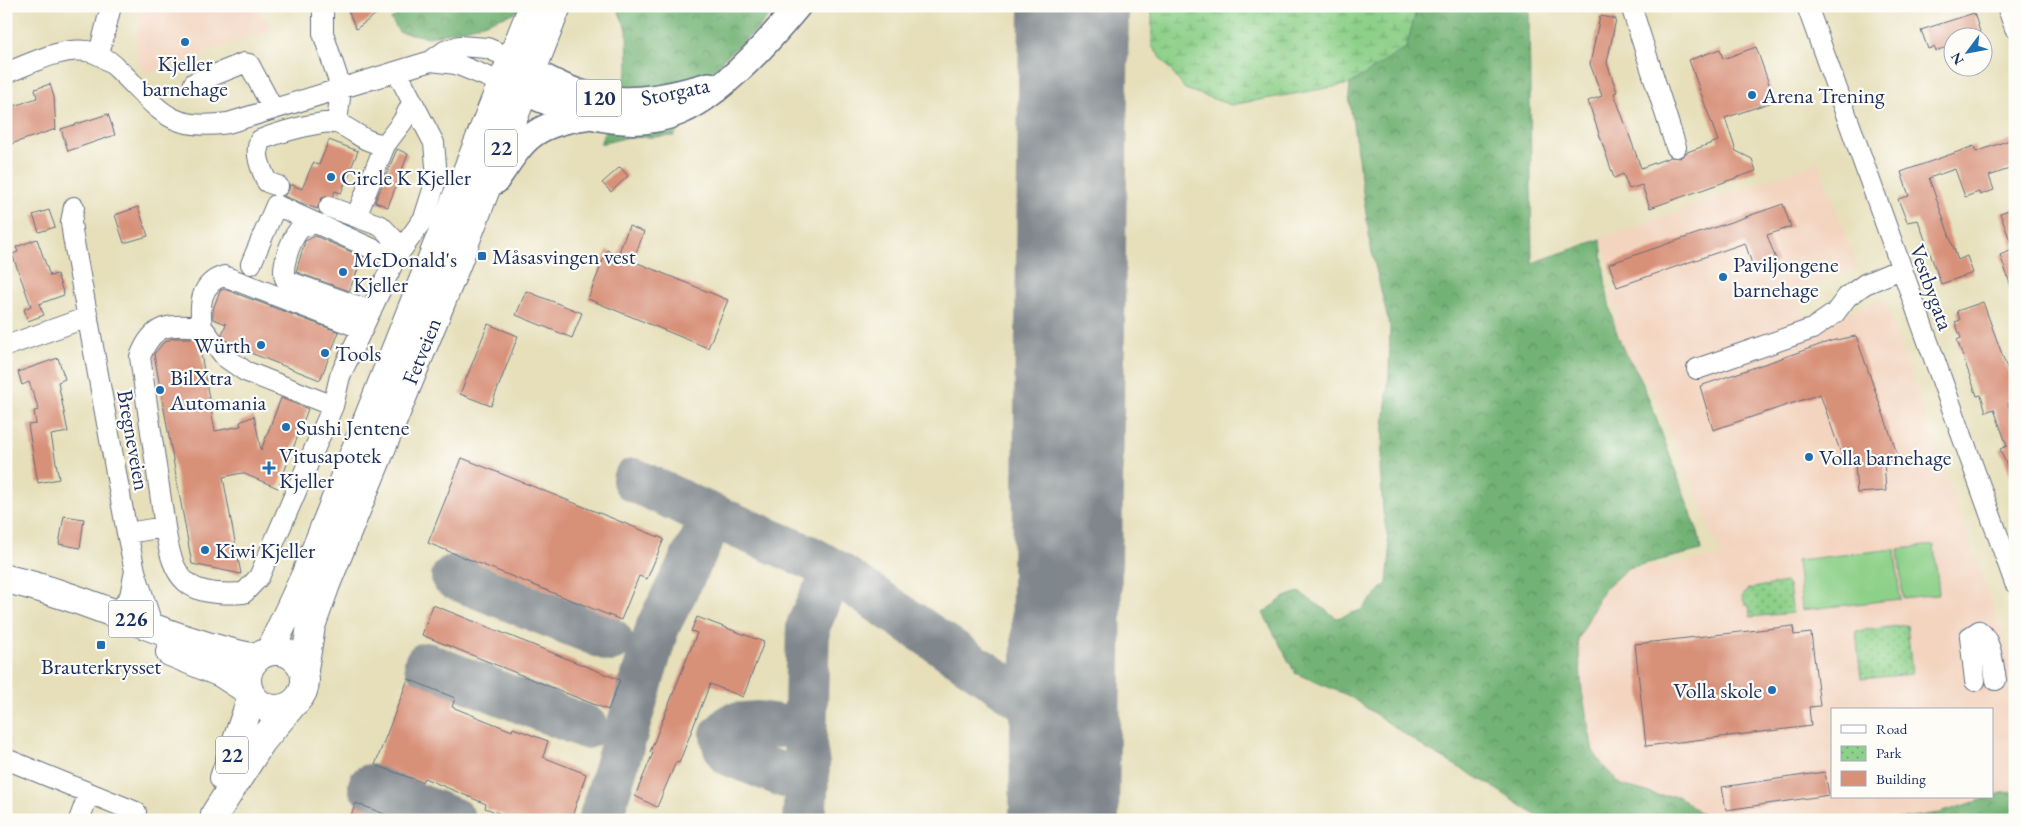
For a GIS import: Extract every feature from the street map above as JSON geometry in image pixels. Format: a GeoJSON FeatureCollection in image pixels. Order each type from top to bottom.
{"type":"FeatureCollection","features":[{"type":"Feature","properties":{"kind":"highway","name":"Fetveien"},"geometry":{"type":"LineString","coordinates":[[304,669],[311,626],[326,584],[480,204],[517,76],[533,6]]}},
{"type":"Feature","properties":{"kind":"highway","name":"Fetveien"},"geometry":{"type":"LineString","coordinates":[[264,654],[305,576],[517,76],[557,6]]}},
{"type":"Feature","properties":{"kind":"highway","name":"226"},"geometry":{"type":"LineString","coordinates":[[6,579],[117,614],[211,647],[264,654]]}},
{"type":"Feature","properties":{"kind":"highway","name":"226"},"geometry":{"type":"LineString","coordinates":[[6,597],[195,661],[221,673],[250,694]]}},
{"type":"Feature","properties":{"kind":"highway"},"geometry":{"type":"LineString","coordinates":[[264,654],[287,652],[294,656],[304,669]]}},
{"type":"Feature","properties":{"kind":"highway","name":"22"},"geometry":{"type":"LineString","coordinates":[[264,654],[248,670],[247,684],[250,694],[264,707],[271,709],[286,708],[292,705]]}},
{"type":"Feature","properties":{"kind":"highway","name":"22"},"geometry":{"type":"LineString","coordinates":[[214,817],[262,741],[303,693],[305,685],[304,669]]}},
{"type":"Feature","properties":{"kind":"highway","name":"22"},"geometry":{"type":"LineString","coordinates":[[214,817],[226,770],[250,694]]}},
{"type":"Feature","properties":{"kind":"main road","name":"Storgata"},"geometry":{"type":"LineString","coordinates":[[517,76],[590,116],[625,120],[662,117],[680,112],[699,101],[726,80],[772,37],[798,6]]}},
{"type":"Feature","properties":{"kind":"main road","name":"Storgata"},"geometry":{"type":"LineString","coordinates":[[517,76],[599,98],[624,101],[658,98],[726,80]]}},
{"type":"Feature","properties":{"kind":"main road"},"geometry":{"type":"LineString","coordinates":[[480,204],[526,139],[554,123],[590,116]]}},
{"type":"Feature","properties":{"kind":"street"},"geometry":{"type":"LineString","coordinates":[[99,54],[111,6]]}},
{"type":"Feature","properties":{"kind":"street"},"geometry":{"type":"LineString","coordinates":[[323,6],[323,33],[342,88],[337,123]]}},
{"type":"Feature","properties":{"kind":"street"},"geometry":{"type":"LineString","coordinates":[[1632,6],[1676,147]]}},
{"type":"Feature","properties":{"kind":"street","name":"Vestbygata"},"geometry":{"type":"LineString","coordinates":[[1807,6],[2015,582]]}},
{"type":"Feature","properties":{"kind":"street"},"geometry":{"type":"LineString","coordinates":[[2007,6],[2015,28]]}},
{"type":"Feature","properties":{"kind":"street"},"geometry":{"type":"LineString","coordinates":[[6,73],[68,52],[87,51],[99,54],[115,66],[158,109],[188,125],[228,123],[431,62],[456,64],[517,76]]}},
{"type":"Feature","properties":{"kind":"street"},"geometry":{"type":"LineString","coordinates":[[194,83],[244,63],[250,64],[273,109]]}},
{"type":"Feature","properties":{"kind":"street"},"geometry":{"type":"LineString","coordinates":[[202,327],[170,325],[156,331],[146,341],[140,357],[168,549],[178,575],[190,586],[223,594],[244,593],[259,577],[333,406],[340,376],[399,254],[424,218],[437,178],[434,143],[397,72]]}},
{"type":"Feature","properties":{"kind":"street"},"geometry":{"type":"LineString","coordinates":[[356,217],[385,145],[403,121],[412,102]]}},
{"type":"Feature","properties":{"kind":"street"},"geometry":{"type":"LineString","coordinates":[[278,186],[267,182],[257,147],[260,140],[290,128],[337,123],[367,142],[385,145]]}},
{"type":"Feature","properties":{"kind":"street"},"geometry":{"type":"LineString","coordinates":[[251,264],[276,205],[316,223],[399,254]]}},
{"type":"Feature","properties":{"kind":"street","name":"Bregneveien"},"geometry":{"type":"LineString","coordinates":[[74,207],[71,222],[127,533],[135,571],[153,627]]}},
{"type":"Feature","properties":{"kind":"street"},"geometry":{"type":"LineString","coordinates":[[329,207],[381,226],[399,254]]}},
{"type":"Feature","properties":{"kind":"street"},"geometry":{"type":"LineString","coordinates":[[316,223],[304,226],[298,231],[282,272],[283,277],[287,281],[371,311]]}},
{"type":"Feature","properties":{"kind":"street"},"geometry":{"type":"LineString","coordinates":[[1696,369],[1812,329],[1835,312],[1847,296],[1865,284],[1901,269]]}},
{"type":"Feature","properties":{"kind":"street"},"geometry":{"type":"LineString","coordinates":[[333,406],[244,371],[226,357],[202,327],[200,314],[205,288],[213,280],[224,276],[363,329]]}},
{"type":"Feature","properties":{"kind":"street"},"geometry":{"type":"LineString","coordinates":[[6,346],[88,317]]}},
{"type":"Feature","properties":{"kind":"street"},"geometry":{"type":"LineString","coordinates":[[127,533],[165,527]]}},
{"type":"Feature","properties":{"kind":"street","name":"Bregneveien"},"geometry":{"type":"LineString","coordinates":[[117,614],[130,596],[135,571]]}},
{"type":"Feature","properties":{"kind":"street"},"geometry":{"type":"LineString","coordinates":[[1975,680],[1970,637],[1979,631],[1984,635],[1990,652],[1996,680]]}},
{"type":"Feature","properties":{"kind":"street"},"geometry":{"type":"LineString","coordinates":[[6,759],[136,812]]}},
{"type":"Feature","properties":{"kind":"street"},"geometry":{"type":"LineString","coordinates":[[79,820],[90,793]]}},
{"type":"Feature","properties":{"kind":"shaded area","name":"Kjeller barnehage"},"geometry":{"type":"Polygon","coordinates":[[[143,6],[252,6],[275,29],[217,48],[169,68],[146,73],[138,62],[135,37],[143,6]]]}},
{"type":"Feature","properties":{"kind":"shaded area"},"geometry":{"type":"Polygon","coordinates":[[[1818,162],[1858,267],[1796,292],[1810,327],[1884,299],[2015,670],[2015,820],[1530,820],[1530,582],[1722,557],[1652,388],[1633,374],[1613,320],[1618,318],[1609,293],[1617,290],[1601,239],[1818,162]]]}},
{"type":"Feature","properties":{"kind":"green space"},"geometry":{"type":"Polygon","coordinates":[[[411,6],[533,6],[477,26],[429,37],[399,32],[391,19],[411,6]]]}},
{"type":"Feature","properties":{"kind":"green space"},"geometry":{"type":"Polygon","coordinates":[[[616,6],[778,6],[758,29],[723,59],[674,136],[625,138],[600,144],[628,69],[627,30],[616,6]]]}},
{"type":"Feature","properties":{"kind":"green space"},"geometry":{"type":"Polygon","coordinates":[[[1152,6],[1413,6],[1415,15],[1406,48],[1350,84],[1231,105],[1185,89],[1152,46],[1152,6]]]}},
{"type":"Feature","properties":{"kind":"green space"},"geometry":{"type":"Polygon","coordinates":[[[1413,6],[1529,6],[1532,263],[1601,239],[1605,282],[1614,324],[1624,351],[1639,375],[1650,403],[1699,535],[1701,550],[1628,568],[1603,590],[1578,640],[1582,691],[1593,751],[1605,768],[1622,785],[1661,796],[1678,796],[1707,818],[1719,820],[1543,820],[1487,783],[1428,750],[1349,696],[1295,673],[1263,613],[1283,598],[1299,592],[1337,618],[1361,610],[1387,583],[1390,553],[1383,511],[1380,467],[1389,374],[1390,328],[1371,248],[1349,96],[1350,84],[1406,48],[1415,15],[1413,6]]]}},
{"type":"Feature","properties":{"kind":"green space"},"geometry":{"type":"Polygon","coordinates":[[[1934,545],[1939,594],[1903,598],[1898,549],[1934,545]]]}},
{"type":"Feature","properties":{"kind":"green space"},"geometry":{"type":"Polygon","coordinates":[[[1895,549],[1900,599],[1802,610],[1797,560],[1895,549]]]}},
{"type":"Feature","properties":{"kind":"green space"},"geometry":{"type":"Polygon","coordinates":[[[1786,582],[1789,586],[1793,613],[1750,617],[1749,605],[1746,605],[1742,597],[1748,589],[1786,582]]]}},
{"type":"Feature","properties":{"kind":"green space"},"geometry":{"type":"Polygon","coordinates":[[[1907,625],[1912,674],[1861,679],[1856,631],[1907,625]]]}},
{"type":"Feature","properties":{"kind":"green space"},"geometry":{"type":"Polygon","coordinates":[[[2015,792],[2015,820],[1892,820],[1940,813],[1986,798],[1994,798],[1994,796],[2015,792]]]}},
{"type":"Feature","properties":{"kind":"building"},"geometry":{"type":"Polygon","coordinates":[[[346,6],[387,6],[356,29],[346,6]]]}},
{"type":"Feature","properties":{"kind":"building"},"geometry":{"type":"Polygon","coordinates":[[[1974,13],[1979,28],[1944,28],[1944,48],[1936,51],[1934,47],[1928,49],[1921,30],[1974,13]]]}},
{"type":"Feature","properties":{"kind":"building"},"geometry":{"type":"Polygon","coordinates":[[[1600,16],[1616,19],[1607,63],[1617,92],[1614,93],[1641,168],[1671,157],[1680,158],[1687,152],[1718,141],[1689,60],[1720,49],[1723,59],[1756,47],[1775,101],[1725,118],[1736,151],[1752,159],[1756,171],[1650,208],[1642,185],[1629,189],[1623,174],[1614,178],[1588,101],[1602,96],[1590,64],[1600,16]]]}},
{"type":"Feature","properties":{"kind":"building"},"geometry":{"type":"Polygon","coordinates":[[[50,84],[54,97],[56,129],[11,144],[6,131],[6,109],[37,98],[35,89],[50,84]]]}},
{"type":"Feature","properties":{"kind":"building"},"geometry":{"type":"Polygon","coordinates":[[[108,114],[115,135],[68,151],[61,129],[108,114]]]}},
{"type":"Feature","properties":{"kind":"building"},"geometry":{"type":"Polygon","coordinates":[[[2015,138],[2015,167],[1989,176],[1994,190],[1980,195],[1979,192],[1965,197],[1955,169],[1929,178],[1958,260],[1967,256],[1973,273],[1941,284],[1918,220],[1907,222],[1898,199],[1909,196],[1901,172],[1974,146],[1976,152],[2015,138]]]}},
{"type":"Feature","properties":{"kind":"building"},"geometry":{"type":"Polygon","coordinates":[[[329,140],[358,151],[341,193],[335,191],[333,196],[322,198],[317,209],[284,196],[289,190],[290,184],[302,189],[313,163],[319,165],[329,140]]]}},
{"type":"Feature","properties":{"kind":"building"},"geometry":{"type":"Polygon","coordinates":[[[397,149],[408,154],[388,207],[375,202],[397,149]]]}},
{"type":"Feature","properties":{"kind":"building"},"geometry":{"type":"Polygon","coordinates":[[[620,167],[628,176],[611,192],[602,183],[620,167]]]}},
{"type":"Feature","properties":{"kind":"building"},"geometry":{"type":"Polygon","coordinates":[[[1783,204],[1791,227],[1767,235],[1777,262],[1754,270],[1745,243],[1617,287],[1609,264],[1783,204]]]}},
{"type":"Feature","properties":{"kind":"building"},"geometry":{"type":"Polygon","coordinates":[[[138,207],[148,236],[124,243],[115,215],[138,207]]]}},
{"type":"Feature","properties":{"kind":"building"},"geometry":{"type":"Polygon","coordinates":[[[2015,208],[2015,248],[2013,249],[2000,213],[2015,208]]]}},
{"type":"Feature","properties":{"kind":"building"},"geometry":{"type":"Polygon","coordinates":[[[49,210],[55,227],[39,232],[33,215],[49,210]]]}},
{"type":"Feature","properties":{"kind":"building"},"geometry":{"type":"Polygon","coordinates":[[[629,226],[644,232],[633,261],[728,300],[708,348],[588,299],[607,250],[618,255],[629,226]]]}},
{"type":"Feature","properties":{"kind":"building"},"geometry":{"type":"Polygon","coordinates":[[[315,236],[363,257],[349,291],[296,272],[305,241],[315,236]]]}},
{"type":"Feature","properties":{"kind":"building"},"geometry":{"type":"Polygon","coordinates":[[[37,239],[50,276],[57,274],[64,295],[39,304],[44,315],[28,321],[24,309],[31,306],[12,254],[18,252],[16,247],[37,239]]]}},
{"type":"Feature","properties":{"kind":"building"},"geometry":{"type":"Polygon","coordinates":[[[2015,249],[2015,292],[2013,292],[2000,255],[2015,249]]]}},
{"type":"Feature","properties":{"kind":"building"},"geometry":{"type":"Polygon","coordinates":[[[224,289],[339,332],[320,380],[230,345],[222,334],[226,324],[213,319],[213,309],[220,291],[224,289]]]}},
{"type":"Feature","properties":{"kind":"building"},"geometry":{"type":"Polygon","coordinates":[[[526,291],[582,313],[572,338],[516,315],[526,291]]]}},
{"type":"Feature","properties":{"kind":"building"},"geometry":{"type":"Polygon","coordinates":[[[1983,302],[2015,390],[2015,401],[2008,404],[2015,423],[2014,484],[2000,449],[2007,446],[1994,409],[1986,412],[1981,395],[1977,396],[1957,340],[1961,338],[1955,322],[1960,320],[1957,311],[1983,302]]]}},
{"type":"Feature","properties":{"kind":"building"},"geometry":{"type":"Polygon","coordinates":[[[488,324],[518,336],[491,406],[460,394],[488,324]]]}},
{"type":"Feature","properties":{"kind":"building"},"geometry":{"type":"Polygon","coordinates":[[[1856,336],[1899,459],[1884,461],[1886,491],[1857,493],[1855,464],[1845,465],[1820,394],[1713,430],[1700,386],[1831,341],[1856,336]]]}},
{"type":"Feature","properties":{"kind":"building"},"geometry":{"type":"Polygon","coordinates":[[[173,338],[196,338],[199,343],[215,431],[241,426],[240,422],[254,416],[261,450],[281,398],[308,409],[278,488],[242,473],[223,477],[241,574],[192,564],[154,354],[164,342],[173,338]]]}},
{"type":"Feature","properties":{"kind":"building"},"geometry":{"type":"Polygon","coordinates":[[[58,358],[65,379],[58,382],[68,432],[51,435],[59,479],[38,483],[28,425],[36,424],[34,411],[39,410],[29,382],[22,385],[18,372],[58,358]]]}},
{"type":"Feature","properties":{"kind":"building"},"geometry":{"type":"Polygon","coordinates":[[[462,458],[664,539],[647,579],[639,576],[621,620],[428,543],[462,458]]]}},
{"type":"Feature","properties":{"kind":"building"},"geometry":{"type":"Polygon","coordinates":[[[64,516],[84,519],[80,548],[59,544],[64,516]]]}},
{"type":"Feature","properties":{"kind":"building"},"geometry":{"type":"Polygon","coordinates":[[[433,605],[620,680],[608,710],[422,635],[433,605]]]}},
{"type":"Feature","properties":{"kind":"building"},"geometry":{"type":"Polygon","coordinates":[[[697,617],[764,642],[743,697],[710,684],[679,763],[676,762],[657,807],[635,796],[653,753],[650,752],[697,633],[691,631],[697,617]]]}},
{"type":"Feature","properties":{"kind":"building"},"geometry":{"type":"Polygon","coordinates":[[[1793,626],[1794,635],[1811,633],[1820,706],[1809,707],[1811,726],[1646,746],[1635,644],[1793,626]]]}},
{"type":"Feature","properties":{"kind":"building"},"geometry":{"type":"Polygon","coordinates":[[[408,679],[455,698],[452,707],[512,731],[513,728],[548,741],[543,757],[586,774],[571,820],[517,820],[485,808],[486,804],[424,778],[422,782],[375,765],[408,679]]]}},
{"type":"Feature","properties":{"kind":"building"},"geometry":{"type":"Polygon","coordinates":[[[1825,772],[1829,795],[1726,810],[1722,787],[1825,772]]]}},
{"type":"Feature","properties":{"kind":"building"},"geometry":{"type":"Polygon","coordinates":[[[356,803],[397,819],[397,820],[349,820],[356,803]]]}},
{"type":"Feature","properties":{"kind":"taxiway"},"geometry":{"type":"LineString","coordinates":[[634,480],[809,557],[834,571],[1019,696]]}},
{"type":"Feature","properties":{"kind":"taxiway"},"geometry":{"type":"LineString","coordinates":[[600,820],[658,626],[702,539]]}},
{"type":"Feature","properties":{"kind":"taxiway"},"geometry":{"type":"LineString","coordinates":[[453,577],[611,640]]}},
{"type":"Feature","properties":{"kind":"taxiway"},"geometry":{"type":"LineString","coordinates":[[804,820],[808,765],[805,745],[808,626],[821,597]]}},
{"type":"Feature","properties":{"kind":"taxiway"},"geometry":{"type":"LineString","coordinates":[[426,664],[586,727]]}},
{"type":"Feature","properties":{"kind":"taxiway"},"geometry":{"type":"LineString","coordinates":[[1065,762],[1059,732],[1044,715],[1019,696],[1043,700],[1057,689],[1066,665]]}},
{"type":"Feature","properties":{"kind":"taxiway"},"geometry":{"type":"LineString","coordinates":[[778,726],[758,723],[732,725],[722,735],[724,745],[729,754],[785,776]]}},
{"type":"Feature","properties":{"kind":"taxiway"},"geometry":{"type":"LineString","coordinates":[[370,786],[454,820]]}},
{"type":"Feature","properties":{"kind":"runway"},"geometry":{"type":"LineString","coordinates":[[1064,820],[1074,6]]}},
{"type":"Feature","properties":{"kind":"place","name":"Kjeller barnehage"},"geometry":{"type":"Point","coordinates":[185,42]}},
{"type":"Feature","properties":{"kind":"place","name":"Arena Trening"},"geometry":{"type":"Point","coordinates":[1752,95]}},
{"type":"Feature","properties":{"kind":"place","name":"Circle K Kjeller"},"geometry":{"type":"Point","coordinates":[331,177]}},
{"type":"Feature","properties":{"kind":"place","name":"Måsasvingen vest"},"geometry":{"type":"Point","coordinates":[482,256]}},
{"type":"Feature","properties":{"kind":"place","name":"McDonald's Kjeller"},"geometry":{"type":"Point","coordinates":[343,272]}},
{"type":"Feature","properties":{"kind":"place","name":"Paviljongene barnehage"},"geometry":{"type":"Point","coordinates":[1723,277]}},
{"type":"Feature","properties":{"kind":"place","name":"Würth"},"geometry":{"type":"Point","coordinates":[261,345]}},
{"type":"Feature","properties":{"kind":"place","name":"Tools"},"geometry":{"type":"Point","coordinates":[325,353]}},
{"type":"Feature","properties":{"kind":"place","name":"BilXtra Automania"},"geometry":{"type":"Point","coordinates":[160,390]}},
{"type":"Feature","properties":{"kind":"place","name":"Sushi Jentene"},"geometry":{"type":"Point","coordinates":[286,427]}},
{"type":"Feature","properties":{"kind":"place","name":"Volla barnehage"},"geometry":{"type":"Point","coordinates":[1809,457]}},
{"type":"Feature","properties":{"kind":"place","name":"Vitusapotek Kjeller"},"geometry":{"type":"Point","coordinates":[269,468]}},
{"type":"Feature","properties":{"kind":"place","name":"Kiwi Kjeller"},"geometry":{"type":"Point","coordinates":[205,550]}},
{"type":"Feature","properties":{"kind":"place","name":"Brauterkrysset"},"geometry":{"type":"Point","coordinates":[101,645]}},
{"type":"Feature","properties":{"kind":"place","name":"Volla skole"},"geometry":{"type":"Point","coordinates":[1772,690]}}]}
